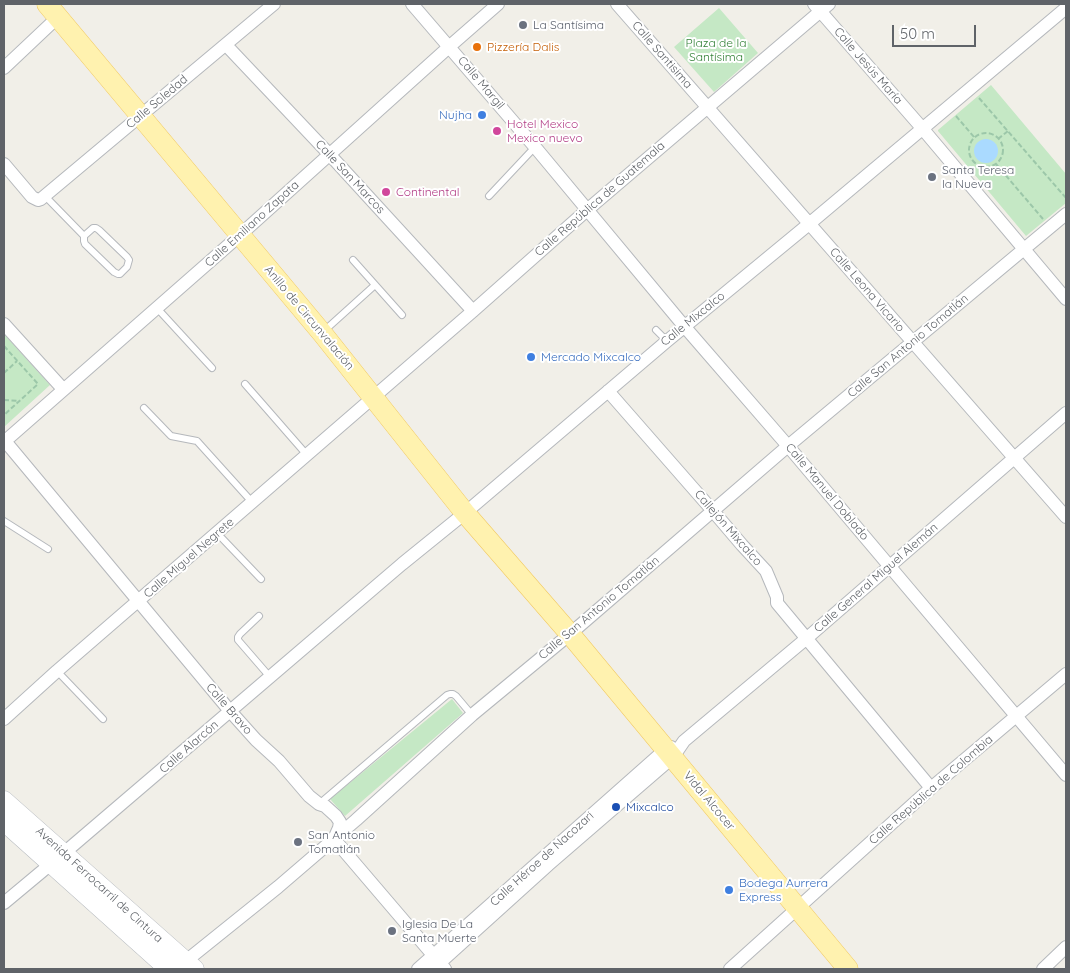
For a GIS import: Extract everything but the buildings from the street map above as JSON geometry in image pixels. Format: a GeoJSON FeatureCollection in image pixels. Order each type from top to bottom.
{"type":"FeatureCollection","features":[{"type":"Feature","properties":{"kind":"main road","name":"Anillo de Circunvalación"},"geometry":{"type":"LineString","coordinates":[[52,10],[322,332],[465,513],[570,634]]}},
{"type":"Feature","properties":{"kind":"main road","name":"Vidal Alcocer"},"geometry":{"type":"LineString","coordinates":[[570,634],[674,749],[798,909],[848,969]]}},
{"type":"Feature","properties":{"kind":"street","name":"Calle Soledad"},"geometry":{"type":"LineString","coordinates":[[42,198],[272,4]]}},
{"type":"Feature","properties":{"kind":"street","name":"Calle Margil"},"geometry":{"type":"LineString","coordinates":[[412,4],[450,46],[587,210]]}},
{"type":"Feature","properties":{"kind":"street","name":"Calle Emiliano Zapata"},"geometry":{"type":"LineString","coordinates":[[4,442],[240,235],[498,4]]}},
{"type":"Feature","properties":{"kind":"street","name":"Calle Santisima"},"geometry":{"type":"LineString","coordinates":[[617,4],[707,106]]}},
{"type":"Feature","properties":{"kind":"street","name":"Calle República de Guatemala"},"geometry":{"type":"LineString","coordinates":[[374,396],[821,6]]}},
{"type":"Feature","properties":{"kind":"street","name":"Calle Jesús María"},"geometry":{"type":"LineString","coordinates":[[821,6],[1066,299]]}},
{"type":"Feature","properties":{"kind":"street","name":"Calle Mixcalco"},"geometry":{"type":"LineString","coordinates":[[465,513],[666,341],[809,224],[1066,8]]}},
{"type":"Feature","properties":{"kind":"street"},"geometry":{"type":"LineString","coordinates":[[4,68],[52,10]]}},
{"type":"Feature","properties":{"kind":"street","name":"Calle San Marcos"},"geometry":{"type":"LineString","coordinates":[[226,44],[473,311]]}},
{"type":"Feature","properties":{"kind":"street","name":"Calle Leona Vicario"},"geometry":{"type":"LineString","coordinates":[[707,106],[1066,517]]}},
{"type":"Feature","properties":{"kind":"street"},"geometry":{"type":"LineString","coordinates":[[4,164],[35,199],[42,198]]}},
{"type":"Feature","properties":{"kind":"street","name":"Calle Manuel Doblado"},"geometry":{"type":"LineString","coordinates":[[587,210],[1066,775]]}},
{"type":"Feature","properties":{"kind":"street","name":"Calle San Antonio Tomatlán"},"geometry":{"type":"LineString","coordinates":[[186,967],[356,820],[472,715],[570,634],[788,446],[1066,214]]}},
{"type":"Feature","properties":{"kind":"street"},"geometry":{"type":"LineString","coordinates":[[4,324],[63,389]]}},
{"type":"Feature","properties":{"kind":"street","name":"Callejón Mixcalco"},"geometry":{"type":"LineString","coordinates":[[608,391],[766,570],[777,597],[777,603],[932,788]]}},
{"type":"Feature","properties":{"kind":"street","name":"Calle Miguel Negrete"},"geometry":{"type":"LineString","coordinates":[[4,719],[374,396]]}},
{"type":"Feature","properties":{"kind":"street","name":"Calle General Miguel Alemán"},"geometry":{"type":"LineString","coordinates":[[674,749],[807,638],[1066,413]]}},
{"type":"Feature","properties":{"kind":"street","name":"Calle Bravo"},"geometry":{"type":"LineString","coordinates":[[4,442],[230,711],[256,740],[279,761],[309,796],[331,810],[340,822],[334,838]]}},
{"type":"Feature","properties":{"kind":"street","name":"Calle Alarcón"},"geometry":{"type":"LineString","coordinates":[[4,903],[402,564],[465,513]]}},
{"type":"Feature","properties":{"kind":"street","name":"Calle República de Colombia"},"geometry":{"type":"LineString","coordinates":[[730,969],[932,788],[1066,674]]}},
{"type":"Feature","properties":{"kind":"street","name":"Calle Héroe de Nacozari"},"geometry":{"type":"LineString","coordinates":[[418,969],[438,964],[674,749]]}},
{"type":"Feature","properties":{"kind":"street","name":"Avenida Ferrocarril de Cintura"},"geometry":{"type":"LineString","coordinates":[[4,800],[57,859],[168,969]]}},
{"type":"Feature","properties":{"kind":"street","name":"Avenida Ferrocarril de Cintura"},"geometry":{"type":"LineString","coordinates":[[4,822],[57,859],[186,967]]}},
{"type":"Feature","properties":{"kind":"street"},"geometry":{"type":"LineString","coordinates":[[334,838],[438,964]]}},
{"type":"Feature","properties":{"kind":"street"},"geometry":{"type":"LineString","coordinates":[[1043,969],[1066,947]]}},
{"type":"Feature","properties":{"kind":"lane"},"geometry":{"type":"LineString","coordinates":[[489,196],[535,147]]}},
{"type":"Feature","properties":{"kind":"lane"},"geometry":{"type":"LineString","coordinates":[[42,198],[84,236],[86,244],[116,274],[120,274],[127,267],[129,260],[127,257],[99,230],[93,228],[84,236]]}},
{"type":"Feature","properties":{"kind":"lane"},"geometry":{"type":"LineString","coordinates":[[353,260],[402,315]]}},
{"type":"Feature","properties":{"kind":"lane"},"geometry":{"type":"LineString","coordinates":[[322,332],[376,285]]}},
{"type":"Feature","properties":{"kind":"lane"},"geometry":{"type":"LineString","coordinates":[[156,308],[212,368]]}},
{"type":"Feature","properties":{"kind":"lane"},"geometry":{"type":"LineString","coordinates":[[656,330],[666,341]]}},
{"type":"Feature","properties":{"kind":"lane"},"geometry":{"type":"LineString","coordinates":[[245,384],[307,455]]}},
{"type":"Feature","properties":{"kind":"lane"},"geometry":{"type":"LineString","coordinates":[[144,408],[171,436],[197,441],[252,502]]}},
{"type":"Feature","properties":{"kind":"lane"},"geometry":{"type":"LineString","coordinates":[[4,521],[48,549]]}},
{"type":"Feature","properties":{"kind":"lane"},"geometry":{"type":"LineString","coordinates":[[216,533],[261,579]]}},
{"type":"Feature","properties":{"kind":"lane"},"geometry":{"type":"LineString","coordinates":[[258,616],[240,634],[238,640],[270,677]]}},
{"type":"Feature","properties":{"kind":"lane"},"geometry":{"type":"LineString","coordinates":[[57,671],[103,719]]}},
{"type":"Feature","properties":{"kind":"lane"},"geometry":{"type":"LineString","coordinates":[[319,804],[446,696],[453,694],[456,696],[472,715]]}},
{"type":"Feature","properties":{"kind":"path"},"geometry":{"type":"LineString","coordinates":[[970,88],[1066,198]]}},
{"type":"Feature","properties":{"kind":"path"},"geometry":{"type":"LineString","coordinates":[[948,106],[974,138]]}},
{"type":"Feature","properties":{"kind":"path"},"geometry":{"type":"LineString","coordinates":[[998,139],[1008,131]]}},
{"type":"Feature","properties":{"kind":"path"},"geometry":{"type":"LineString","coordinates":[[984,133],[994,135],[998,139],[1003,149],[1000,160],[996,164],[991,167],[980,167],[972,161],[969,156],[969,146],[974,138],[984,133]]}},
{"type":"Feature","properties":{"kind":"path"},"geometry":{"type":"LineString","coordinates":[[996,164],[1050,227]]}},
{"type":"Feature","properties":{"kind":"path"},"geometry":{"type":"LineString","coordinates":[[4,346],[38,384],[4,415]]}},
{"type":"Feature","properties":{"kind":"path"},"geometry":{"type":"LineString","coordinates":[[4,372],[17,361]]}},
{"type":"Feature","properties":{"kind":"path"},"geometry":{"type":"LineString","coordinates":[[4,400],[20,401]]}},
{"type":"Feature","properties":{"kind":"green space","name":"Plaza de la Santísima"},"geometry":{"type":"Polygon","coordinates":[[[719,8],[758,53],[714,92],[674,47],[719,8]]]}},
{"type":"Feature","properties":{"kind":"green space"},"geometry":{"type":"Polygon","coordinates":[[[991,85],[1066,174],[1066,203],[1026,236],[938,131],[991,85]]]}},
{"type":"Feature","properties":{"kind":"green space"},"geometry":{"type":"Polygon","coordinates":[[[4,334],[50,385],[4,427],[4,334]]]}},
{"type":"Feature","properties":{"kind":"green space"},"geometry":{"type":"Polygon","coordinates":[[[452,699],[463,713],[345,816],[330,799],[452,699]]]}},
{"type":"Feature","properties":{"kind":"water"},"geometry":{"type":"Polygon","coordinates":[[[986,139],[995,142],[998,151],[995,160],[986,163],[977,160],[974,151],[977,142],[986,139]]]}},
{"type":"Feature","properties":{"kind":"place","name":"La Santísima"},"geometry":{"type":"Point","coordinates":[523,25]}},
{"type":"Feature","properties":{"kind":"place","name":"Pizzería Dalis"},"geometry":{"type":"Point","coordinates":[477,47]}},
{"type":"Feature","properties":{"kind":"place","name":"Nujha"},"geometry":{"type":"Point","coordinates":[482,115]}},
{"type":"Feature","properties":{"kind":"place","name":"Hotel Mexico Mexico nuevo"},"geometry":{"type":"Point","coordinates":[497,131]}},
{"type":"Feature","properties":{"kind":"place","name":"Santa Teresa la Nueva"},"geometry":{"type":"Point","coordinates":[932,177]}},
{"type":"Feature","properties":{"kind":"place","name":"Continental"},"geometry":{"type":"Point","coordinates":[386,192]}},
{"type":"Feature","properties":{"kind":"place","name":"Mercado Mixcalco"},"geometry":{"type":"Point","coordinates":[531,357]}},
{"type":"Feature","properties":{"kind":"place","name":"Mixcalco"},"geometry":{"type":"Point","coordinates":[616,807]}},
{"type":"Feature","properties":{"kind":"place","name":"San Antonio Tomatlán"},"geometry":{"type":"Point","coordinates":[298,842]}},
{"type":"Feature","properties":{"kind":"place","name":"Bodega Aurrera Express"},"geometry":{"type":"Point","coordinates":[729,890]}},
{"type":"Feature","properties":{"kind":"place","name":"Iglesia De La Santa Muerte"},"geometry":{"type":"Point","coordinates":[392,931]}}]}
